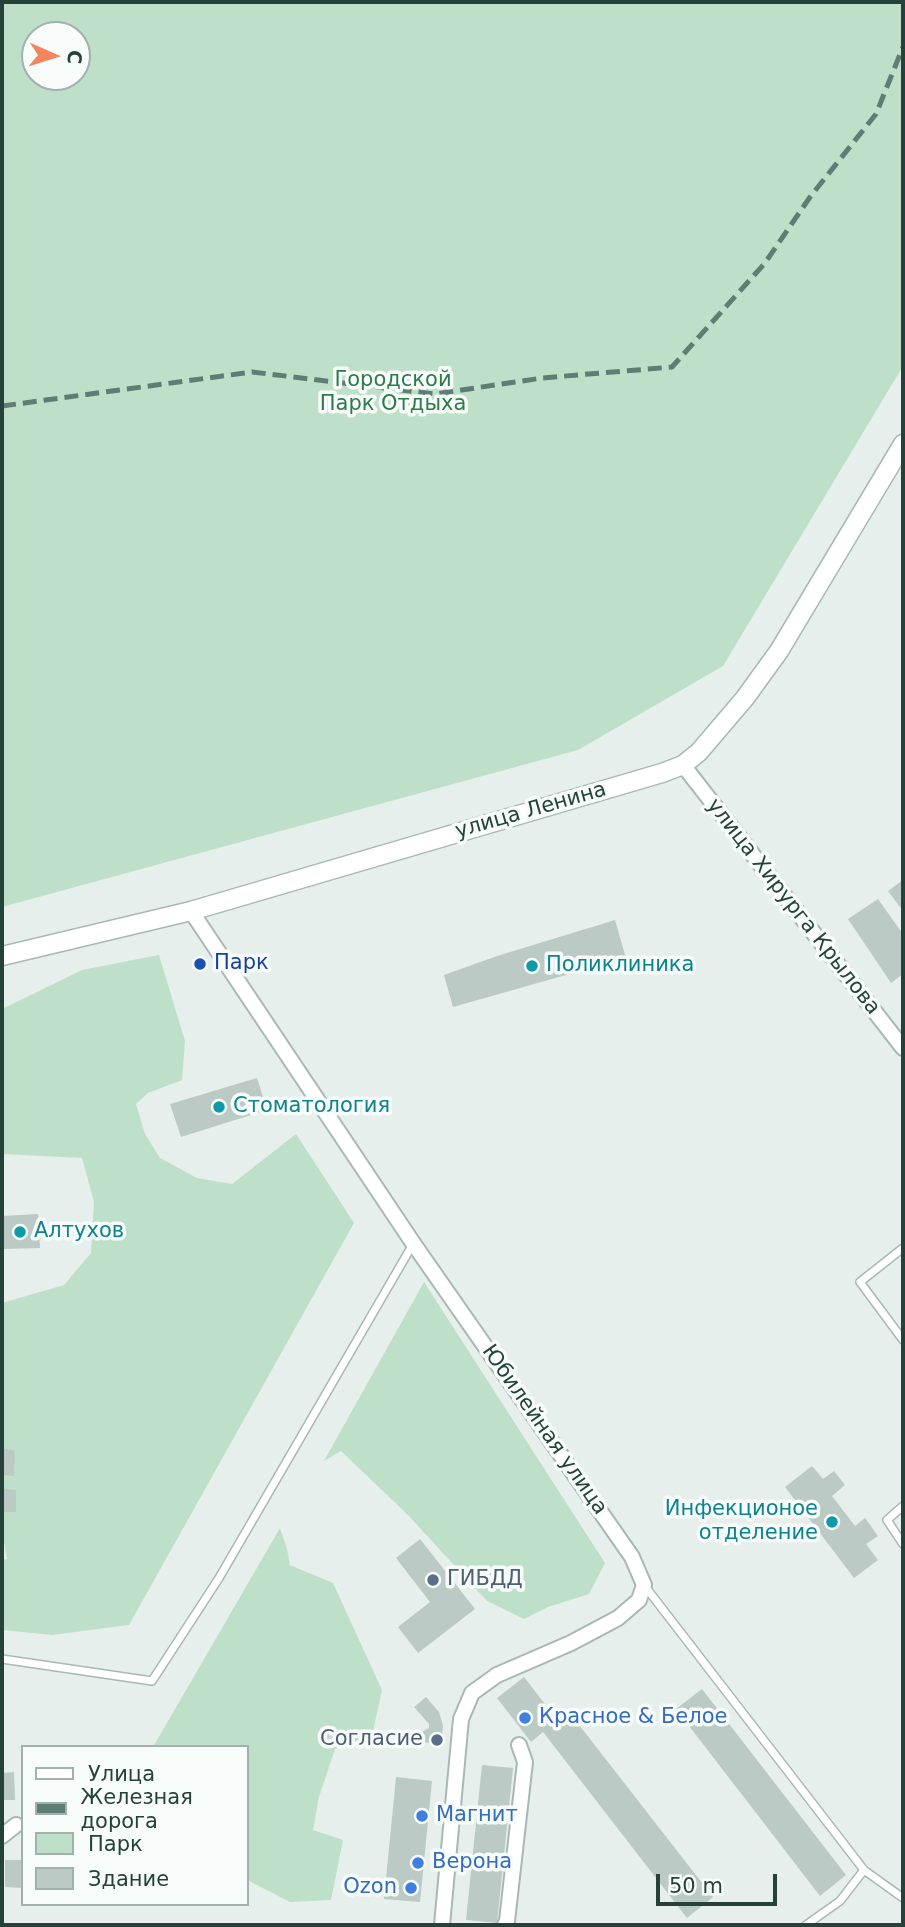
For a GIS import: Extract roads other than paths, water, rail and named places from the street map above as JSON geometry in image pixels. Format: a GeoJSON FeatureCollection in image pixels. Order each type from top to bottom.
{"type":"FeatureCollection","features":[{"type":"Feature","properties":{"kind":"street","name":"улица Ленина"},"geometry":{"type":"LineString","coordinates":[[2,956],[191,911],[683,765],[715,734],[779,651],[903,444]]}},
{"type":"Feature","properties":{"kind":"street","name":"улица Хирурга Крылова"},"geometry":{"type":"LineString","coordinates":[[683,765],[903,1048]]}},
{"type":"Feature","properties":{"kind":"street","name":"Юбилейная улица"},"geometry":{"type":"LineString","coordinates":[[191,911],[413,1242],[632,1556],[644,1585]]}},
{"type":"Feature","properties":{"kind":"street"},"geometry":{"type":"LineString","coordinates":[[442,1925],[461,1719],[472,1693],[497,1675],[571,1643],[618,1618],[639,1600],[644,1585]]}},
{"type":"Feature","properties":{"kind":"street"},"geometry":{"type":"LineString","coordinates":[[505,1925],[508,1921],[525,1762],[519,1745]]}},
{"type":"Feature","properties":{"kind":"street"},"geometry":{"type":"LineString","coordinates":[[2,1836],[16,1825]]}},
{"type":"Feature","properties":{"kind":"lane"},"geometry":{"type":"LineString","coordinates":[[2,1659],[152,1681],[219,1578],[413,1242]]}},
{"type":"Feature","properties":{"kind":"lane"},"geometry":{"type":"LineString","coordinates":[[903,1248],[860,1282],[903,1340]]}},
{"type":"Feature","properties":{"kind":"lane"},"geometry":{"type":"LineString","coordinates":[[903,1506],[887,1520],[903,1544]]}},
{"type":"Feature","properties":{"kind":"lane"},"geometry":{"type":"LineString","coordinates":[[644,1585],[864,1870],[903,1898]]}},
{"type":"Feature","properties":{"kind":"lane"},"geometry":{"type":"LineString","coordinates":[[806,1925],[840,1901],[864,1870]]}},
{"type":"Feature","properties":{"kind":"railway"},"geometry":{"type":"LineString","coordinates":[[2,406],[252,372],[435,394],[542,378],[672,367],[765,263],[810,197],[876,114],[903,47]]}},
{"type":"Feature","properties":{"kind":"place","name":"Парк"},"geometry":{"type":"Point","coordinates":[200,964]}},
{"type":"Feature","properties":{"kind":"place","name":"Поликлиника"},"geometry":{"type":"Point","coordinates":[532,966]}},
{"type":"Feature","properties":{"kind":"place","name":"Стоматология"},"geometry":{"type":"Point","coordinates":[219,1107]}},
{"type":"Feature","properties":{"kind":"place","name":"Алтухов"},"geometry":{"type":"Point","coordinates":[20,1232]}},
{"type":"Feature","properties":{"kind":"place","name":"Инфекционое отделение"},"geometry":{"type":"Point","coordinates":[832,1522]}},
{"type":"Feature","properties":{"kind":"place","name":"ГИБДД"},"geometry":{"type":"Point","coordinates":[433,1580]}},
{"type":"Feature","properties":{"kind":"place","name":"Красное & Белое"},"geometry":{"type":"Point","coordinates":[525,1718]}},
{"type":"Feature","properties":{"kind":"place","name":"Согласие"},"geometry":{"type":"Point","coordinates":[437,1740]}},
{"type":"Feature","properties":{"kind":"place","name":"Магнит"},"geometry":{"type":"Point","coordinates":[422,1816]}},
{"type":"Feature","properties":{"kind":"place","name":"Верона"},"geometry":{"type":"Point","coordinates":[418,1863]}},
{"type":"Feature","properties":{"kind":"place","name":"Ozon"},"geometry":{"type":"Point","coordinates":[411,1888]}},
{"type":"Feature","properties":{"kind":"park label","name":"Городской Парк Отдыха"},"geometry":{"type":"Point","coordinates":[393,393]}}]}
